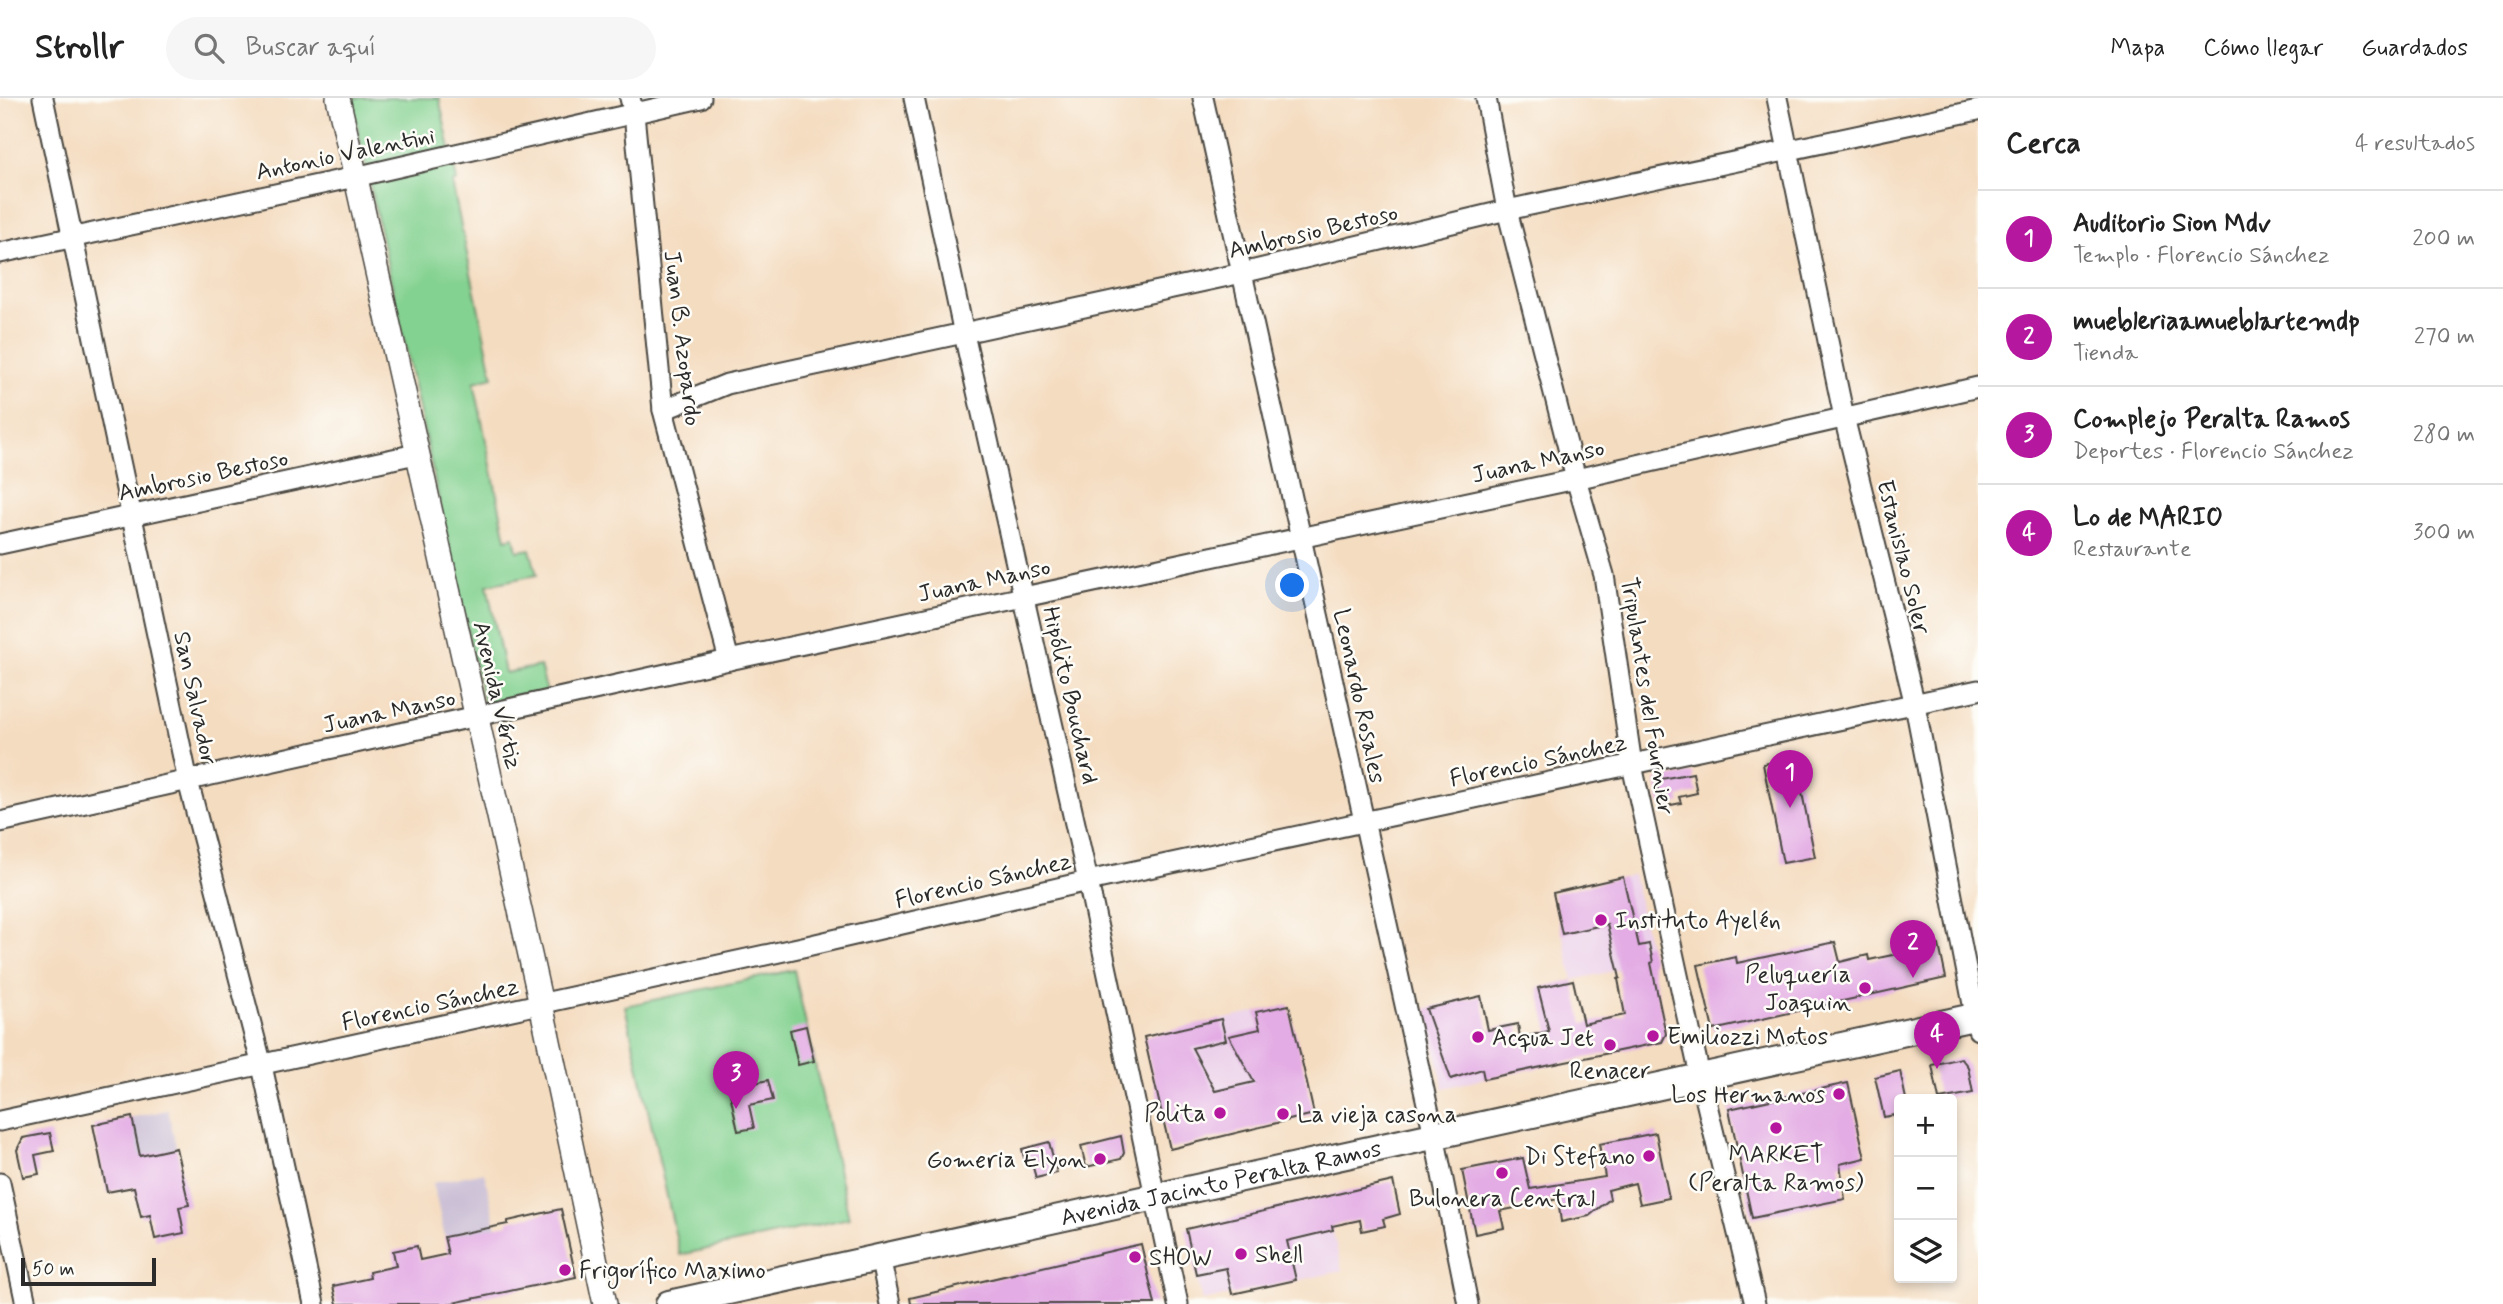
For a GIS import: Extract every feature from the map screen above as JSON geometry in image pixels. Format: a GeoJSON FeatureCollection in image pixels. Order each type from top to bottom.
{"type":"FeatureCollection","features":[{"type":"Feature","properties":{"kind":"main road","name":"Avenida Jacinto Peralta Ramos"},"geometry":{"type":"LineString","coordinates":[[669,1304],[722,1298],[880,1258],[1700,1076],[1977,1021]]}},
{"type":"Feature","properties":{"kind":"street","name":"San Salvador"},"geometry":{"type":"LineString","coordinates":[[43,98],[188,781],[262,1066],[314,1304]]}},
{"type":"Feature","properties":{"kind":"street","name":"Avenida Vértiz"},"geometry":{"type":"LineString","coordinates":[[338,98],[541,1004],[605,1304]]}},
{"type":"Feature","properties":{"kind":"street","name":"Antonio Valentini"},"geometry":{"type":"LineString","coordinates":[[0,253],[355,177],[632,106],[701,98]]}},
{"type":"Feature","properties":{"kind":"street","name":"Hipólito Bouchard"},"geometry":{"type":"LineString","coordinates":[[914,98],[964,334],[1088,881],[1178,1304]]}},
{"type":"Feature","properties":{"kind":"street","name":"Leonardo Rosales"},"geometry":{"type":"LineString","coordinates":[[1203,98],[1434,1135],[1468,1304]]}},
{"type":"Feature","properties":{"kind":"street","name":"Tripulantes del Fournier"},"geometry":{"type":"LineString","coordinates":[[1486,98],[1507,211],[1576,479],[1604,575],[1632,765],[1700,1076],[1755,1304]]}},
{"type":"Feature","properties":{"kind":"street","name":"Estanislao Soler"},"geometry":{"type":"LineString","coordinates":[[1777,98],[1844,416],[1914,705],[1977,1021]]}},
{"type":"Feature","properties":{"kind":"street","name":"Juan B. Azopardo"},"geometry":{"type":"LineString","coordinates":[[632,106],[663,410],[729,660]]}},
{"type":"Feature","properties":{"kind":"street","name":"Ambrosio Bestoso"},"geometry":{"type":"LineString","coordinates":[[663,410],[727,384],[1242,273],[1507,211],[1978,110]]}},
{"type":"Feature","properties":{"kind":"street","name":"Juana Manso"},"geometry":{"type":"LineString","coordinates":[[0,822],[729,660],[1576,479],[1978,387]]}},
{"type":"Feature","properties":{"kind":"street","name":"Ambrosio Bestoso"},"geometry":{"type":"LineString","coordinates":[[0,544],[416,454]]}},
{"type":"Feature","properties":{"kind":"street","name":"Florencio Sánchez"},"geometry":{"type":"LineString","coordinates":[[0,1121],[262,1066],[1088,881],[1364,824],[1978,690]]}},
{"type":"Feature","properties":{"kind":"street"},"geometry":{"type":"LineString","coordinates":[[0,1184],[26,1304]]}},
{"type":"Feature","properties":{"kind":"street"},"geometry":{"type":"LineString","coordinates":[[880,1258],[890,1304]]}},
{"type":"Feature","properties":{"kind":"shaded area","name":"Instituto Ayelén"},"geometry":{"type":"Polygon","coordinates":[[[1633,875],[1653,962],[1573,980],[1553,893],[1633,875]]]}},
{"type":"Feature","properties":{"kind":"shaded area"},"geometry":{"type":"Polygon","coordinates":[[[1481,996],[1499,1075],[1444,1088],[1426,1009],[1481,996]]]}},
{"type":"Feature","properties":{"kind":"shaded area"},"geometry":{"type":"Polygon","coordinates":[[[1256,1012],[1281,1122],[1170,1149],[1144,1037],[1256,1012]]]}},
{"type":"Feature","properties":{"kind":"shaded area"},"geometry":{"type":"Polygon","coordinates":[[[168,1110],[189,1205],[179,1207],[184,1233],[155,1239],[150,1215],[141,1217],[120,1120],[168,1110]]]}},
{"type":"Feature","properties":{"kind":"shaded area"},"geometry":{"type":"Polygon","coordinates":[[[484,1172],[510,1290],[459,1302],[433,1183],[484,1172]]]}},
{"type":"Feature","properties":{"kind":"shaded area","name":"Shell"},"geometry":{"type":"Polygon","coordinates":[[[1325,1197],[1342,1271],[1202,1301],[1186,1229],[1325,1197]]]}},
{"type":"Feature","properties":{"kind":"green space"},"geometry":{"type":"Polygon","coordinates":[[[351,98],[439,98],[457,181],[452,183],[493,377],[474,382],[506,539],[514,537],[517,551],[530,549],[537,575],[487,585],[505,673],[540,666],[547,693],[484,706],[351,98]]]}},
{"type":"Feature","properties":{"kind":"green space"},"geometry":{"type":"Polygon","coordinates":[[[794,970],[849,1218],[680,1255],[625,1006],[794,970]]]}},
{"type":"Feature","properties":{"kind":"building"},"geometry":{"type":"Polygon","coordinates":[[[1795,758],[1815,857],[1783,863],[1763,764],[1795,758]]]}},
{"type":"Feature","properties":{"kind":"building"},"geometry":{"type":"Polygon","coordinates":[[[1693,773],[1697,793],[1679,797],[1681,803],[1661,807],[1656,780],[1693,773]]]}},
{"type":"Feature","properties":{"kind":"building"},"geometry":{"type":"Polygon","coordinates":[[[1623,877],[1639,946],[1649,944],[1666,1034],[1662,1042],[1484,1079],[1482,1069],[1451,1079],[1426,1009],[1481,996],[1488,1030],[1518,1024],[1520,1038],[1549,1031],[1538,988],[1573,980],[1583,1024],[1625,1015],[1618,979],[1620,978],[1607,924],[1562,934],[1553,893],[1623,877]]]}},
{"type":"Feature","properties":{"kind":"building"},"geometry":{"type":"Polygon","coordinates":[[[1835,942],[1840,962],[1868,955],[1869,960],[1939,945],[1946,978],[1713,1030],[1698,965],[1736,957],[1737,963],[1835,942]]]}},
{"type":"Feature","properties":{"kind":"building"},"geometry":{"type":"Polygon","coordinates":[[[1289,1005],[1314,1114],[1170,1149],[1144,1037],[1221,1019],[1226,1040],[1192,1048],[1215,1091],[1254,1082],[1229,1036],[1260,1029],[1256,1012],[1289,1005]]]}},
{"type":"Feature","properties":{"kind":"building"},"geometry":{"type":"Polygon","coordinates":[[[806,1026],[814,1061],[798,1065],[790,1030],[806,1026]]]}},
{"type":"Feature","properties":{"kind":"building"},"geometry":{"type":"Polygon","coordinates":[[[1961,1058],[1968,1067],[1973,1093],[1957,1096],[1938,1094],[1932,1065],[1961,1058]]]}},
{"type":"Feature","properties":{"kind":"building"},"geometry":{"type":"Polygon","coordinates":[[[1900,1071],[1905,1094],[1894,1094],[1894,1115],[1884,1117],[1875,1077],[1900,1071]]]}},
{"type":"Feature","properties":{"kind":"building"},"geometry":{"type":"Polygon","coordinates":[[[768,1080],[773,1100],[749,1105],[754,1128],[738,1131],[729,1089],[768,1080]]]}},
{"type":"Feature","properties":{"kind":"building"},"geometry":{"type":"Polygon","coordinates":[[[1848,1083],[1865,1158],[1840,1164],[1845,1199],[1752,1218],[1729,1109],[1848,1083]]]}},
{"type":"Feature","properties":{"kind":"building"},"geometry":{"type":"Polygon","coordinates":[[[132,1117],[140,1156],[176,1148],[189,1205],[179,1207],[184,1233],[155,1239],[150,1215],[141,1217],[134,1187],[107,1192],[93,1125],[132,1117]]]}},
{"type":"Feature","properties":{"kind":"building"},"geometry":{"type":"Polygon","coordinates":[[[50,1133],[54,1151],[35,1155],[39,1174],[23,1177],[17,1150],[23,1138],[50,1133]]]}},
{"type":"Feature","properties":{"kind":"building"},"geometry":{"type":"Polygon","coordinates":[[[1656,1133],[1669,1198],[1640,1204],[1635,1183],[1608,1190],[1610,1199],[1589,1216],[1561,1222],[1558,1199],[1500,1211],[1504,1228],[1475,1234],[1462,1170],[1523,1158],[1530,1189],[1605,1177],[1599,1144],[1656,1133]]]}},
{"type":"Feature","properties":{"kind":"building"},"geometry":{"type":"Polygon","coordinates":[[[1121,1136],[1124,1153],[1121,1159],[1086,1167],[1081,1146],[1121,1136]]]}},
{"type":"Feature","properties":{"kind":"building"},"geometry":{"type":"Polygon","coordinates":[[[1049,1142],[1057,1173],[1036,1178],[1032,1164],[1026,1166],[1022,1149],[1049,1142]]]}},
{"type":"Feature","properties":{"kind":"building","name":"Shell"},"geometry":{"type":"Polygon","coordinates":[[[1393,1181],[1400,1214],[1383,1219],[1385,1226],[1362,1231],[1360,1220],[1332,1226],[1333,1230],[1287,1241],[1296,1280],[1232,1294],[1226,1268],[1196,1274],[1186,1229],[1393,1181]]]}},
{"type":"Feature","properties":{"kind":"building"},"geometry":{"type":"Polygon","coordinates":[[[561,1209],[576,1277],[448,1304],[337,1304],[333,1286],[370,1278],[369,1272],[396,1266],[393,1251],[417,1246],[420,1260],[448,1254],[444,1237],[508,1224],[508,1221],[561,1209]]]}},
{"type":"Feature","properties":{"kind":"building"},"geometry":{"type":"Polygon","coordinates":[[[1141,1244],[1155,1304],[911,1304],[910,1298],[1141,1244]]]}},
{"type":"Feature","properties":{"kind":"place","name":"Auditorio Sion Mdv"},"geometry":{"type":"Point","coordinates":[1790,808]}},
{"type":"Feature","properties":{"kind":"place","name":"Instituto Ayelén"},"geometry":{"type":"Point","coordinates":[1601,920]}},
{"type":"Feature","properties":{"kind":"place","name":"muebleriaamueblartemdp"},"geometry":{"type":"Point","coordinates":[1913,978]}},
{"type":"Feature","properties":{"kind":"place","name":"Peluquería Joaquin"},"geometry":{"type":"Point","coordinates":[1865,988]}},
{"type":"Feature","properties":{"kind":"place","name":"Emiliozzi Motos"},"geometry":{"type":"Point","coordinates":[1653,1036]}},
{"type":"Feature","properties":{"kind":"place","name":"Acqua Jet"},"geometry":{"type":"Point","coordinates":[1478,1037]}},
{"type":"Feature","properties":{"kind":"place","name":"Renacer"},"geometry":{"type":"Point","coordinates":[1610,1045]}},
{"type":"Feature","properties":{"kind":"place","name":"Lo de MARIO"},"geometry":{"type":"Point","coordinates":[1937,1069]}},
{"type":"Feature","properties":{"kind":"place","name":"Los Hermanos"},"geometry":{"type":"Point","coordinates":[1839,1094]}},
{"type":"Feature","properties":{"kind":"place","name":"Complejo Peralta Ramos"},"geometry":{"type":"Point","coordinates":[736,1109]}},
{"type":"Feature","properties":{"kind":"place","name":"Polita"},"geometry":{"type":"Point","coordinates":[1220,1113]}},
{"type":"Feature","properties":{"kind":"place","name":"La vieja casona"},"geometry":{"type":"Point","coordinates":[1283,1114]}},
{"type":"Feature","properties":{"kind":"place","name":"MARKET (Peralta Ramos)"},"geometry":{"type":"Point","coordinates":[1776,1128]}},
{"type":"Feature","properties":{"kind":"place","name":"Di Stefano"},"geometry":{"type":"Point","coordinates":[1649,1156]}},
{"type":"Feature","properties":{"kind":"place","name":"Gomeria Elyon"},"geometry":{"type":"Point","coordinates":[1100,1159]}},
{"type":"Feature","properties":{"kind":"place","name":"Bulonera Central"},"geometry":{"type":"Point","coordinates":[1502,1173]}},
{"type":"Feature","properties":{"kind":"place","name":"Shell"},"geometry":{"type":"Point","coordinates":[1241,1254]}},
{"type":"Feature","properties":{"kind":"place","name":"SHOW"},"geometry":{"type":"Point","coordinates":[1135,1257]}},
{"type":"Feature","properties":{"kind":"place","name":"Frigorífico Maximo"},"geometry":{"type":"Point","coordinates":[565,1270]}}]}
